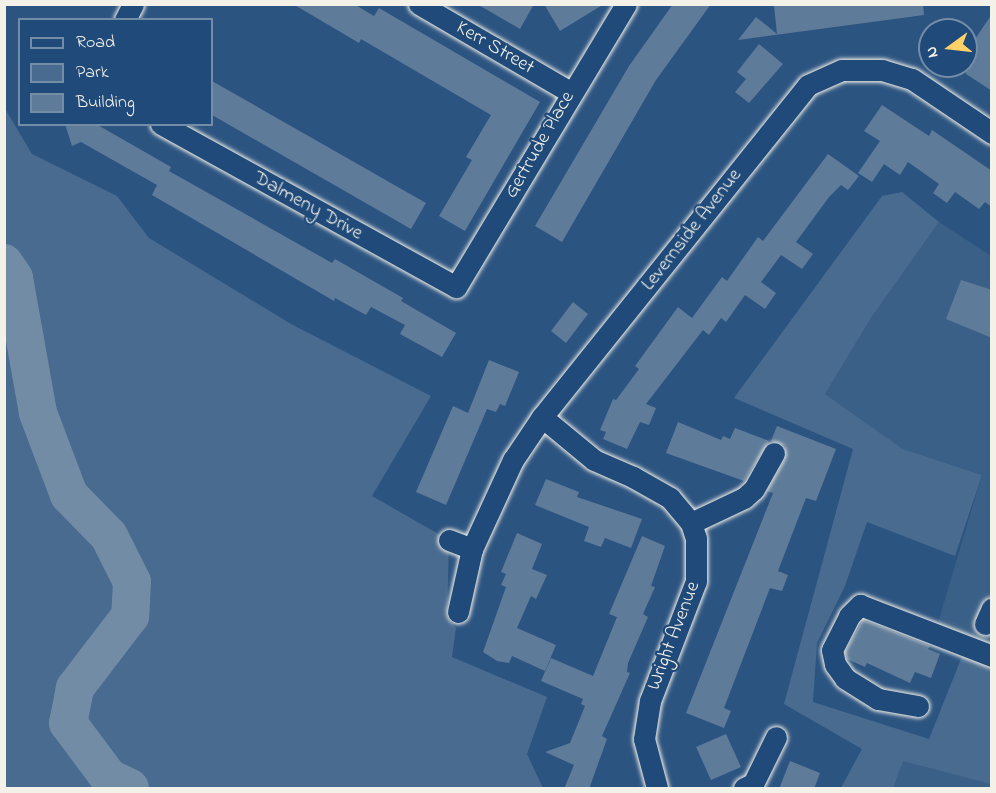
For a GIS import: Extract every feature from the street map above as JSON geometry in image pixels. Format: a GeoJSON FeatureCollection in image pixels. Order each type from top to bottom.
{"type":"FeatureCollection","features":[{"type":"Feature","properties":{"kind":"street"},"geometry":{"type":"LineString","coordinates":[[127,18],[133,4]]}},
{"type":"Feature","properties":{"kind":"street","name":"Kerr Street"},"geometry":{"type":"LineString","coordinates":[[419,4],[570,92]]}},
{"type":"Feature","properties":{"kind":"street","name":"Gertrude Place"},"geometry":{"type":"LineString","coordinates":[[456,287],[570,92],[626,4]]}},
{"type":"Feature","properties":{"kind":"street","name":"Levernside Avenue"},"geometry":{"type":"LineString","coordinates":[[458,612],[472,549],[500,481],[542,417],[808,85],[842,70],[882,70],[912,79],[992,133]]}},
{"type":"Feature","properties":{"kind":"street","name":"Dalmeny Drive"},"geometry":{"type":"LineString","coordinates":[[165,126],[456,287]]}},
{"type":"Feature","properties":{"kind":"street","name":"Wright Avenue"},"geometry":{"type":"LineString","coordinates":[[542,417],[594,460],[633,477],[670,498],[691,524],[699,561],[696,581],[650,700],[646,729],[650,766],[657,789]]}},
{"type":"Feature","properties":{"kind":"street"},"geometry":{"type":"LineString","coordinates":[[691,524],[744,498],[754,489],[774,453]]}},
{"type":"Feature","properties":{"kind":"street"},"geometry":{"type":"LineString","coordinates":[[449,540],[472,549]]}},
{"type":"Feature","properties":{"kind":"street"},"geometry":{"type":"LineString","coordinates":[[918,706],[878,699],[845,678],[836,664],[832,650],[849,616],[860,605],[992,656]]}},
{"type":"Feature","properties":{"kind":"street"},"geometry":{"type":"LineString","coordinates":[[744,789],[753,784],[776,737]]}},
{"type":"Feature","properties":{"kind":"shaded area"},"geometry":{"type":"Polygon","coordinates":[[[939,222],[991,256],[991,646],[937,626],[982,475],[903,449],[825,394],[871,318],[939,222]]]}},
{"type":"Feature","properties":{"kind":"shaded area"},"geometry":{"type":"Polygon","coordinates":[[[862,749],[992,784],[991,788],[841,788],[862,749]]]}},
{"type":"Feature","properties":{"kind":"green space"},"geometry":{"type":"Polygon","coordinates":[[[4,107],[32,154],[117,196],[149,238],[291,324],[431,396],[372,496],[449,540],[447,617],[456,628],[452,657],[547,697],[527,754],[543,788],[5,788],[4,107]]]}},
{"type":"Feature","properties":{"kind":"green space"},"geometry":{"type":"Polygon","coordinates":[[[902,192],[939,222],[871,318],[825,394],[903,449],[982,475],[955,556],[867,522],[845,586],[817,643],[813,702],[929,739],[969,639],[991,647],[991,784],[903,761],[893,788],[841,788],[862,749],[784,704],[853,449],[734,398],[882,196],[902,192]]]}},
{"type":"Feature","properties":{"kind":"building"},"geometry":{"type":"Polygon","coordinates":[[[293,4],[354,4],[374,16],[379,8],[540,102],[465,231],[439,216],[472,160],[466,157],[491,115],[361,39],[359,43],[293,4]]]}},
{"type":"Feature","properties":{"kind":"building"},"geometry":{"type":"Polygon","coordinates":[[[477,4],[534,4],[520,29],[477,4]]]}},
{"type":"Feature","properties":{"kind":"building"},"geometry":{"type":"Polygon","coordinates":[[[544,4],[604,4],[560,31],[544,4]]]}},
{"type":"Feature","properties":{"kind":"building"},"geometry":{"type":"Polygon","coordinates":[[[673,4],[711,4],[656,80],[562,242],[535,226],[629,66],[673,4]]]}},
{"type":"Feature","properties":{"kind":"building"},"geometry":{"type":"Polygon","coordinates":[[[923,4],[924,15],[738,40],[756,17],[777,34],[774,6],[923,4]]]}},
{"type":"Feature","properties":{"kind":"building"},"geometry":{"type":"Polygon","coordinates":[[[992,14],[992,91],[972,78],[978,78],[978,35],[992,14]]]}},
{"type":"Feature","properties":{"kind":"building"},"geometry":{"type":"Polygon","coordinates":[[[759,44],[783,64],[749,103],[735,92],[746,79],[737,72],[759,44]]]}},
{"type":"Feature","properties":{"kind":"building"},"geometry":{"type":"Polygon","coordinates":[[[213,82],[426,203],[411,229],[213,116],[213,82]]]}},
{"type":"Feature","properties":{"kind":"building"},"geometry":{"type":"Polygon","coordinates":[[[882,105],[929,136],[932,130],[992,171],[992,207],[985,202],[979,209],[955,192],[947,203],[933,193],[939,184],[908,162],[900,175],[884,164],[872,182],[858,173],[880,141],[864,131],[882,105]]]}},
{"type":"Feature","properties":{"kind":"building"},"geometry":{"type":"Polygon","coordinates":[[[66,126],[99,126],[171,167],[169,171],[332,263],[335,259],[403,298],[401,301],[456,333],[442,357],[400,334],[405,325],[371,307],[366,315],[335,298],[334,301],[152,195],[157,185],[81,142],[72,146],[66,126]]]}},
{"type":"Feature","properties":{"kind":"building"},"geometry":{"type":"Polygon","coordinates":[[[828,154],[859,176],[848,190],[841,185],[829,197],[796,242],[813,254],[802,269],[781,255],[761,282],[776,293],[765,309],[745,295],[726,322],[721,318],[709,335],[703,330],[646,404],[656,408],[649,425],[640,422],[627,449],[603,439],[606,432],[600,430],[613,399],[616,400],[639,369],[635,366],[678,307],[692,318],[722,277],[727,281],[758,237],[763,241],[828,154]]]}},
{"type":"Feature","properties":{"kind":"building"},"geometry":{"type":"Polygon","coordinates":[[[961,280],[992,290],[992,338],[946,319],[961,280]]]}},
{"type":"Feature","properties":{"kind":"building"},"geometry":{"type":"Polygon","coordinates":[[[573,302],[588,314],[566,343],[551,331],[573,302]]]}},
{"type":"Feature","properties":{"kind":"building"},"geometry":{"type":"Polygon","coordinates":[[[489,360],[519,372],[505,406],[500,404],[496,412],[487,409],[446,505],[416,492],[453,406],[468,413],[489,360]]]}},
{"type":"Feature","properties":{"kind":"building"},"geometry":{"type":"Polygon","coordinates":[[[678,422],[721,440],[723,436],[730,439],[735,428],[769,441],[744,481],[666,453],[678,422]]]}},
{"type":"Feature","properties":{"kind":"building"},"geometry":{"type":"Polygon","coordinates":[[[777,426],[836,449],[816,501],[806,498],[778,571],[788,575],[782,591],[770,588],[724,708],[731,711],[724,728],[686,713],[773,493],[767,491],[785,459],[785,446],[771,441],[777,426]]]}},
{"type":"Feature","properties":{"kind":"building"},"geometry":{"type":"Polygon","coordinates":[[[546,479],[579,492],[577,497],[642,519],[631,548],[605,538],[601,547],[584,541],[589,527],[535,505],[546,479]]]}},
{"type":"Feature","properties":{"kind":"building"},"geometry":{"type":"Polygon","coordinates":[[[517,533],[542,544],[532,569],[547,575],[536,599],[531,596],[517,628],[556,645],[545,671],[512,656],[509,663],[497,661],[483,652],[506,587],[501,585],[506,574],[501,572],[517,533]]]}},
{"type":"Feature","properties":{"kind":"building"},"geometry":{"type":"Polygon","coordinates":[[[642,536],[665,546],[651,586],[655,587],[643,614],[648,617],[628,663],[627,672],[630,673],[602,736],[607,739],[589,789],[564,789],[574,765],[545,752],[570,743],[585,706],[581,704],[583,699],[541,681],[551,658],[593,676],[617,617],[609,614],[642,536]]]}},
{"type":"Feature","properties":{"kind":"building"},"geometry":{"type":"Polygon","coordinates":[[[863,620],[930,646],[928,649],[940,654],[931,678],[915,672],[910,683],[867,663],[865,667],[847,659],[845,652],[863,620]]]}},
{"type":"Feature","properties":{"kind":"building"},"geometry":{"type":"Polygon","coordinates":[[[726,734],[741,767],[711,780],[696,747],[726,734]]]}},
{"type":"Feature","properties":{"kind":"building"},"geometry":{"type":"Polygon","coordinates":[[[790,761],[820,773],[814,789],[779,789],[790,761]]]}},
{"type":"Feature","properties":{"kind":"waterway"},"geometry":{"type":"LineString","coordinates":[[4,263],[14,278],[38,413],[69,495],[109,536],[132,582],[130,616],[75,688],[68,723],[109,778],[130,788]]}}]}
